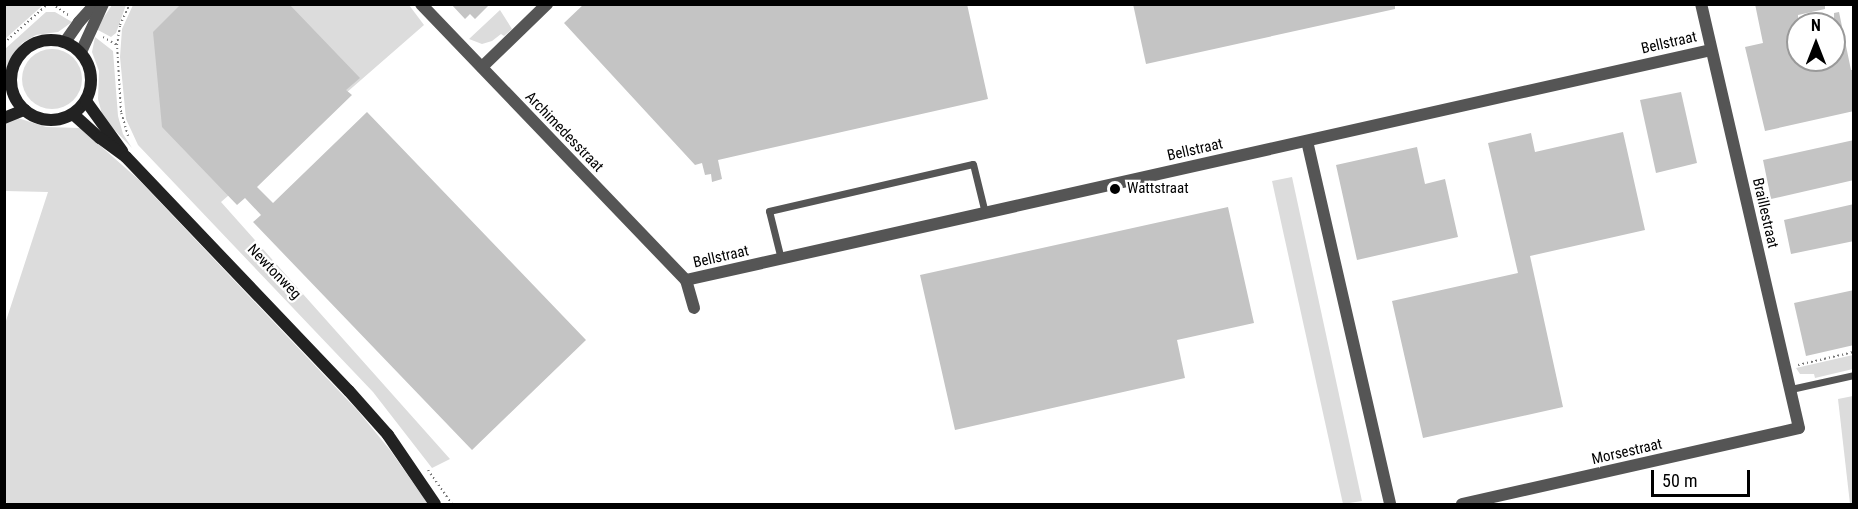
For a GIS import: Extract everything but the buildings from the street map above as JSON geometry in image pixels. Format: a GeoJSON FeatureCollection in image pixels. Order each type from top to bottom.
{"type":"FeatureCollection","features":[{"type":"Feature","properties":{"kind":"main road"},"geometry":{"type":"LineString","coordinates":[[52,39],[65,42],[81,52],[92,76],[91,89],[86,101],[73,114],[61,119],[48,120],[35,117],[24,110],[8,94],[18,57],[28,47],[52,39]]}},
{"type":"Feature","properties":{"kind":"main road","name":"Newtonweg"},"geometry":{"type":"LineString","coordinates":[[86,101],[110,131],[126,157]]}},
{"type":"Feature","properties":{"kind":"main road"},"geometry":{"type":"LineString","coordinates":[[4,118],[24,110]]}},
{"type":"Feature","properties":{"kind":"main road","name":"Newtonweg"},"geometry":{"type":"LineString","coordinates":[[73,114],[126,157],[349,391],[388,435],[435,504]]}},
{"type":"Feature","properties":{"kind":"street"},"geometry":{"type":"LineString","coordinates":[[65,42],[78,21],[95,4]]}},
{"type":"Feature","properties":{"kind":"street"},"geometry":{"type":"LineString","coordinates":[[81,52],[103,4]]}},
{"type":"Feature","properties":{"kind":"street","name":"Archimedesstraat"},"geometry":{"type":"LineString","coordinates":[[421,4],[686,280]]}},
{"type":"Feature","properties":{"kind":"street"},"geometry":{"type":"LineString","coordinates":[[482,68],[547,4]]}},
{"type":"Feature","properties":{"kind":"street","name":"Braillestraat"},"geometry":{"type":"LineString","coordinates":[[1701,4],[1799,428]]}},
{"type":"Feature","properties":{"kind":"street","name":"Bellstraat"},"geometry":{"type":"LineString","coordinates":[[686,280],[1711,50]]}},
{"type":"Feature","properties":{"kind":"street"},"geometry":{"type":"LineString","coordinates":[[1307,141],[1390,504]]}},
{"type":"Feature","properties":{"kind":"street"},"geometry":{"type":"LineString","coordinates":[[686,280],[694,309]]}},
{"type":"Feature","properties":{"kind":"street","name":"Morsestraat"},"geometry":{"type":"LineString","coordinates":[[1462,504],[1799,428]]}},
{"type":"Feature","properties":{"kind":"lane"},"geometry":{"type":"LineString","coordinates":[[781,259],[769,211],[962,166],[973,164],[985,213]]}},
{"type":"Feature","properties":{"kind":"lane"},"geometry":{"type":"LineString","coordinates":[[1791,388],[1854,375]]}},
{"type":"Feature","properties":{"kind":"path"},"geometry":{"type":"LineString","coordinates":[[4,43],[48,4]]}},
{"type":"Feature","properties":{"kind":"path"},"geometry":{"type":"LineString","coordinates":[[130,4],[120,25],[117,45],[122,120],[132,144]]}},
{"type":"Feature","properties":{"kind":"path"},"geometry":{"type":"LineString","coordinates":[[1786,368],[1854,352]]}},
{"type":"Feature","properties":{"kind":"path"},"geometry":{"type":"LineString","coordinates":[[426,467],[452,504]]}},
{"type":"Feature","properties":{"kind":"shaded area"},"geometry":{"type":"Polygon","coordinates":[[[6,4],[43,5],[5,39],[6,4]]]}},
{"type":"Feature","properties":{"kind":"shaded area"},"geometry":{"type":"Polygon","coordinates":[[[112,5],[126,5],[116,33],[111,37],[96,29],[112,5]]]}},
{"type":"Feature","properties":{"kind":"shaded area"},"geometry":{"type":"Polygon","coordinates":[[[133,5],[409,5],[424,25],[221,202],[450,459],[432,468],[373,392],[138,145],[126,119],[120,57],[122,29],[133,5]]]}},
{"type":"Feature","properties":{"kind":"shaded area"},"geometry":{"type":"Polygon","coordinates":[[[500,10],[512,29],[504,36],[501,34],[492,41],[482,44],[469,39],[500,10]]]}},
{"type":"Feature","properties":{"kind":"shaded area"},"geometry":{"type":"Polygon","coordinates":[[[46,12],[55,12],[72,22],[58,32],[36,35],[22,43],[8,63],[5,84],[5,49],[46,12]]]}},
{"type":"Feature","properties":{"kind":"shaded area"},"geometry":{"type":"Polygon","coordinates":[[[95,37],[113,51],[118,116],[123,134],[132,148],[103,118],[98,99],[99,71],[92,52],[95,37]]]}},
{"type":"Feature","properties":{"kind":"shaded area"},"geometry":{"type":"Polygon","coordinates":[[[46,49],[58,49],[74,57],[80,67],[82,79],[80,91],[74,101],[58,109],[46,109],[30,101],[22,85],[22,73],[30,57],[46,49]]]}},
{"type":"Feature","properties":{"kind":"shaded area"},"geometry":{"type":"Polygon","coordinates":[[[18,118],[46,127],[80,128],[138,179],[358,411],[390,450],[428,504],[8,504],[4,500],[5,324],[48,192],[5,191],[5,122],[18,118]]]}},
{"type":"Feature","properties":{"kind":"shaded area"},"geometry":{"type":"Polygon","coordinates":[[[1292,177],[1362,501],[1343,504],[1272,181],[1292,177]]]}},
{"type":"Feature","properties":{"kind":"shaded area"},"geometry":{"type":"Polygon","coordinates":[[[1853,355],[1853,369],[1815,378],[1814,374],[1800,374],[1796,368],[1853,355]]]}},
{"type":"Feature","properties":{"kind":"shaded area"},"geometry":{"type":"Polygon","coordinates":[[[1853,396],[1854,504],[1850,504],[1838,399],[1853,396]]]}},
{"type":"Feature","properties":{"kind":"place","name":"Wattstraat"},"geometry":{"type":"Point","coordinates":[1115,189]}}]}
